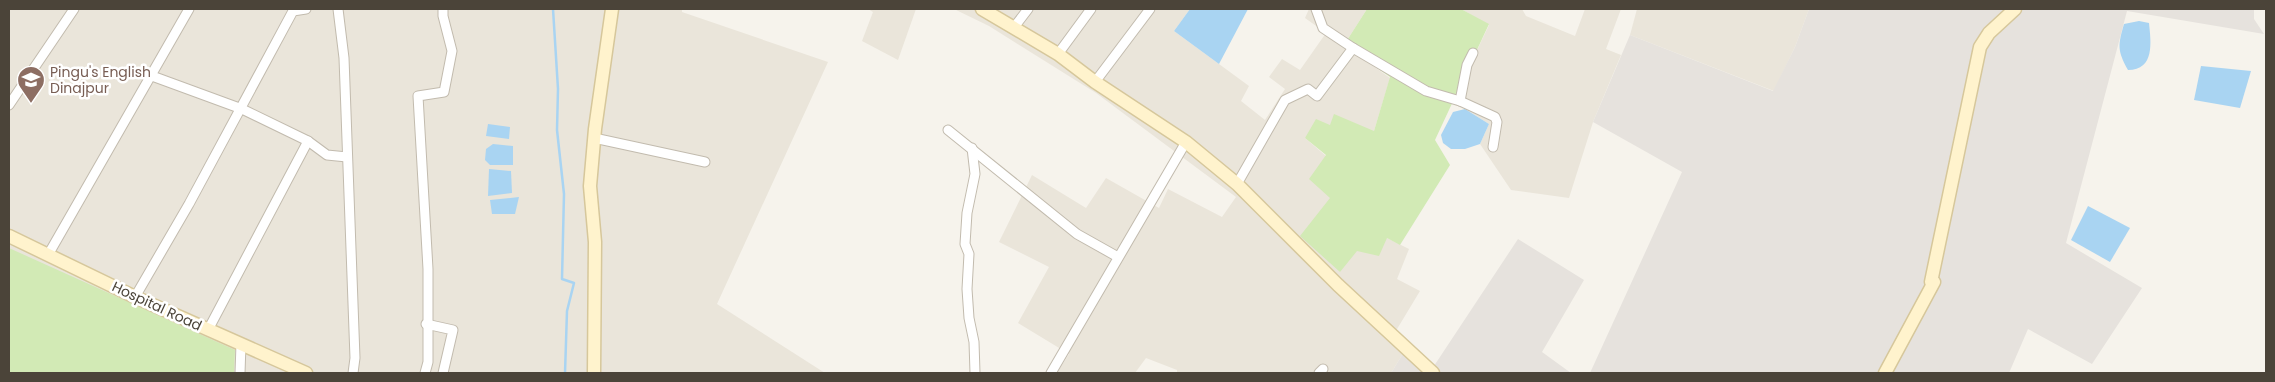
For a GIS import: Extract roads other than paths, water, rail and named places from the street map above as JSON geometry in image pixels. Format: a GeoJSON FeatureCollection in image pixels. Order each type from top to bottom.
{"type":"FeatureCollection","features":[{"type":"Feature","properties":{"kind":"street"},"geometry":{"type":"LineString","coordinates":[[48,255],[190,9]]}},
{"type":"Feature","properties":{"kind":"street"},"geometry":{"type":"LineString","coordinates":[[135,297],[242,109],[293,11],[306,9]]}},
{"type":"Feature","properties":{"kind":"street"},"geometry":{"type":"LineString","coordinates":[[338,9],[344,58],[356,358],[353,373]]}},
{"type":"Feature","properties":{"kind":"street"},"geometry":{"type":"LineString","coordinates":[[425,373],[428,362],[426,324],[428,269],[418,96],[444,92],[452,52],[443,9]]}},
{"type":"Feature","properties":{"kind":"street"},"geometry":{"type":"LineString","coordinates":[[594,373],[594,242],[590,186],[594,138],[612,9]]}},
{"type":"Feature","properties":{"kind":"street"},"geometry":{"type":"LineString","coordinates":[[1015,26],[1028,9]]}},
{"type":"Feature","properties":{"kind":"street"},"geometry":{"type":"LineString","coordinates":[[1058,54],[1091,9]]}},
{"type":"Feature","properties":{"kind":"street"},"geometry":{"type":"LineString","coordinates":[[1095,82],[1150,9]]}},
{"type":"Feature","properties":{"kind":"street"},"geometry":{"type":"LineString","coordinates":[[1316,9],[1323,28],[1352,48],[1426,91],[1460,101],[1495,117],[1497,122],[1493,147]]}},
{"type":"Feature","properties":{"kind":"street"},"geometry":{"type":"LineString","coordinates":[[1885,373],[1934,282],[1930,282],[1980,47],[1989,33],[2015,9]]}},
{"type":"Feature","properties":{"kind":"street"},"geometry":{"type":"LineString","coordinates":[[988,10],[1058,54],[1095,82],[1186,142],[1237,184],[1338,285],[1433,373]]}},
{"type":"Feature","properties":{"kind":"street"},"geometry":{"type":"LineString","coordinates":[[9,105],[69,11]]}},
{"type":"Feature","properties":{"kind":"street"},"geometry":{"type":"LineString","coordinates":[[1237,184],[1285,100],[1308,89],[1317,96],[1352,48]]}},
{"type":"Feature","properties":{"kind":"street"},"geometry":{"type":"LineString","coordinates":[[1460,101],[1468,65],[1473,53]]}},
{"type":"Feature","properties":{"kind":"street"},"geometry":{"type":"LineString","coordinates":[[152,76],[242,109],[308,141],[326,155],[347,157]]}},
{"type":"Feature","properties":{"kind":"street"},"geometry":{"type":"LineString","coordinates":[[948,130],[1077,234],[1118,256]]}},
{"type":"Feature","properties":{"kind":"street"},"geometry":{"type":"LineString","coordinates":[[594,138],[705,162]]}},
{"type":"Feature","properties":{"kind":"street"},"geometry":{"type":"LineString","coordinates":[[208,330],[308,141]]}},
{"type":"Feature","properties":{"kind":"street"},"geometry":{"type":"LineString","coordinates":[[1051,373],[1186,142]]}},
{"type":"Feature","properties":{"kind":"street"},"geometry":{"type":"LineString","coordinates":[[972,148],[975,174],[967,213],[965,244],[969,254],[967,290],[969,318],[974,342],[975,373]]}},
{"type":"Feature","properties":{"kind":"street","name":"Hospital Road"},"geometry":{"type":"LineString","coordinates":[[9,236],[135,297],[306,373]]}},
{"type":"Feature","properties":{"kind":"street"},"geometry":{"type":"LineString","coordinates":[[426,324],[453,330],[443,373]]}},
{"type":"Feature","properties":{"kind":"street"},"geometry":{"type":"LineString","coordinates":[[240,373],[241,344]]}},
{"type":"Feature","properties":{"kind":"water"},"geometry":{"type":"Polygon","coordinates":[[[1190,9],[1248,9],[1219,64],[1174,31],[1190,9]]]}},
{"type":"Feature","properties":{"kind":"water"},"geometry":{"type":"Polygon","coordinates":[[[2139,21],[2149,23],[2149,54],[2143,65],[2137,69],[2128,70],[2120,52],[2121,37],[2124,24],[2139,21]]]}},
{"type":"Feature","properties":{"kind":"water"},"geometry":{"type":"Polygon","coordinates":[[[2201,66],[2251,71],[2240,108],[2194,100],[2201,66]]]}},
{"type":"Feature","properties":{"kind":"water"},"geometry":{"type":"Polygon","coordinates":[[[1465,109],[1489,124],[1480,144],[1465,149],[1451,149],[1443,143],[1441,135],[1453,112],[1465,109]]]}},
{"type":"Feature","properties":{"kind":"water"},"geometry":{"type":"Polygon","coordinates":[[[488,124],[510,127],[509,139],[486,136],[488,124]]]}},
{"type":"Feature","properties":{"kind":"water"},"geometry":{"type":"Polygon","coordinates":[[[493,144],[513,146],[513,165],[490,165],[485,160],[486,149],[493,144]]]}},
{"type":"Feature","properties":{"kind":"water"},"geometry":{"type":"Polygon","coordinates":[[[489,169],[511,171],[512,193],[488,196],[489,169]]]}},
{"type":"Feature","properties":{"kind":"water"},"geometry":{"type":"Polygon","coordinates":[[[519,197],[515,214],[492,214],[490,200],[519,197]]]}},
{"type":"Feature","properties":{"kind":"water"},"geometry":{"type":"Polygon","coordinates":[[[2088,206],[2130,228],[2110,262],[2071,240],[2088,206]]]}},
{"type":"Feature","properties":{"kind":"waterway"},"geometry":{"type":"LineString","coordinates":[[553,9],[558,89],[557,130],[564,194],[562,279],[574,283],[567,311],[565,373]]}},
{"type":"Feature","properties":{"kind":"place","name":"Pingu's English Dinajpur"},"geometry":{"type":"Point","coordinates":[31,104]}}]}
